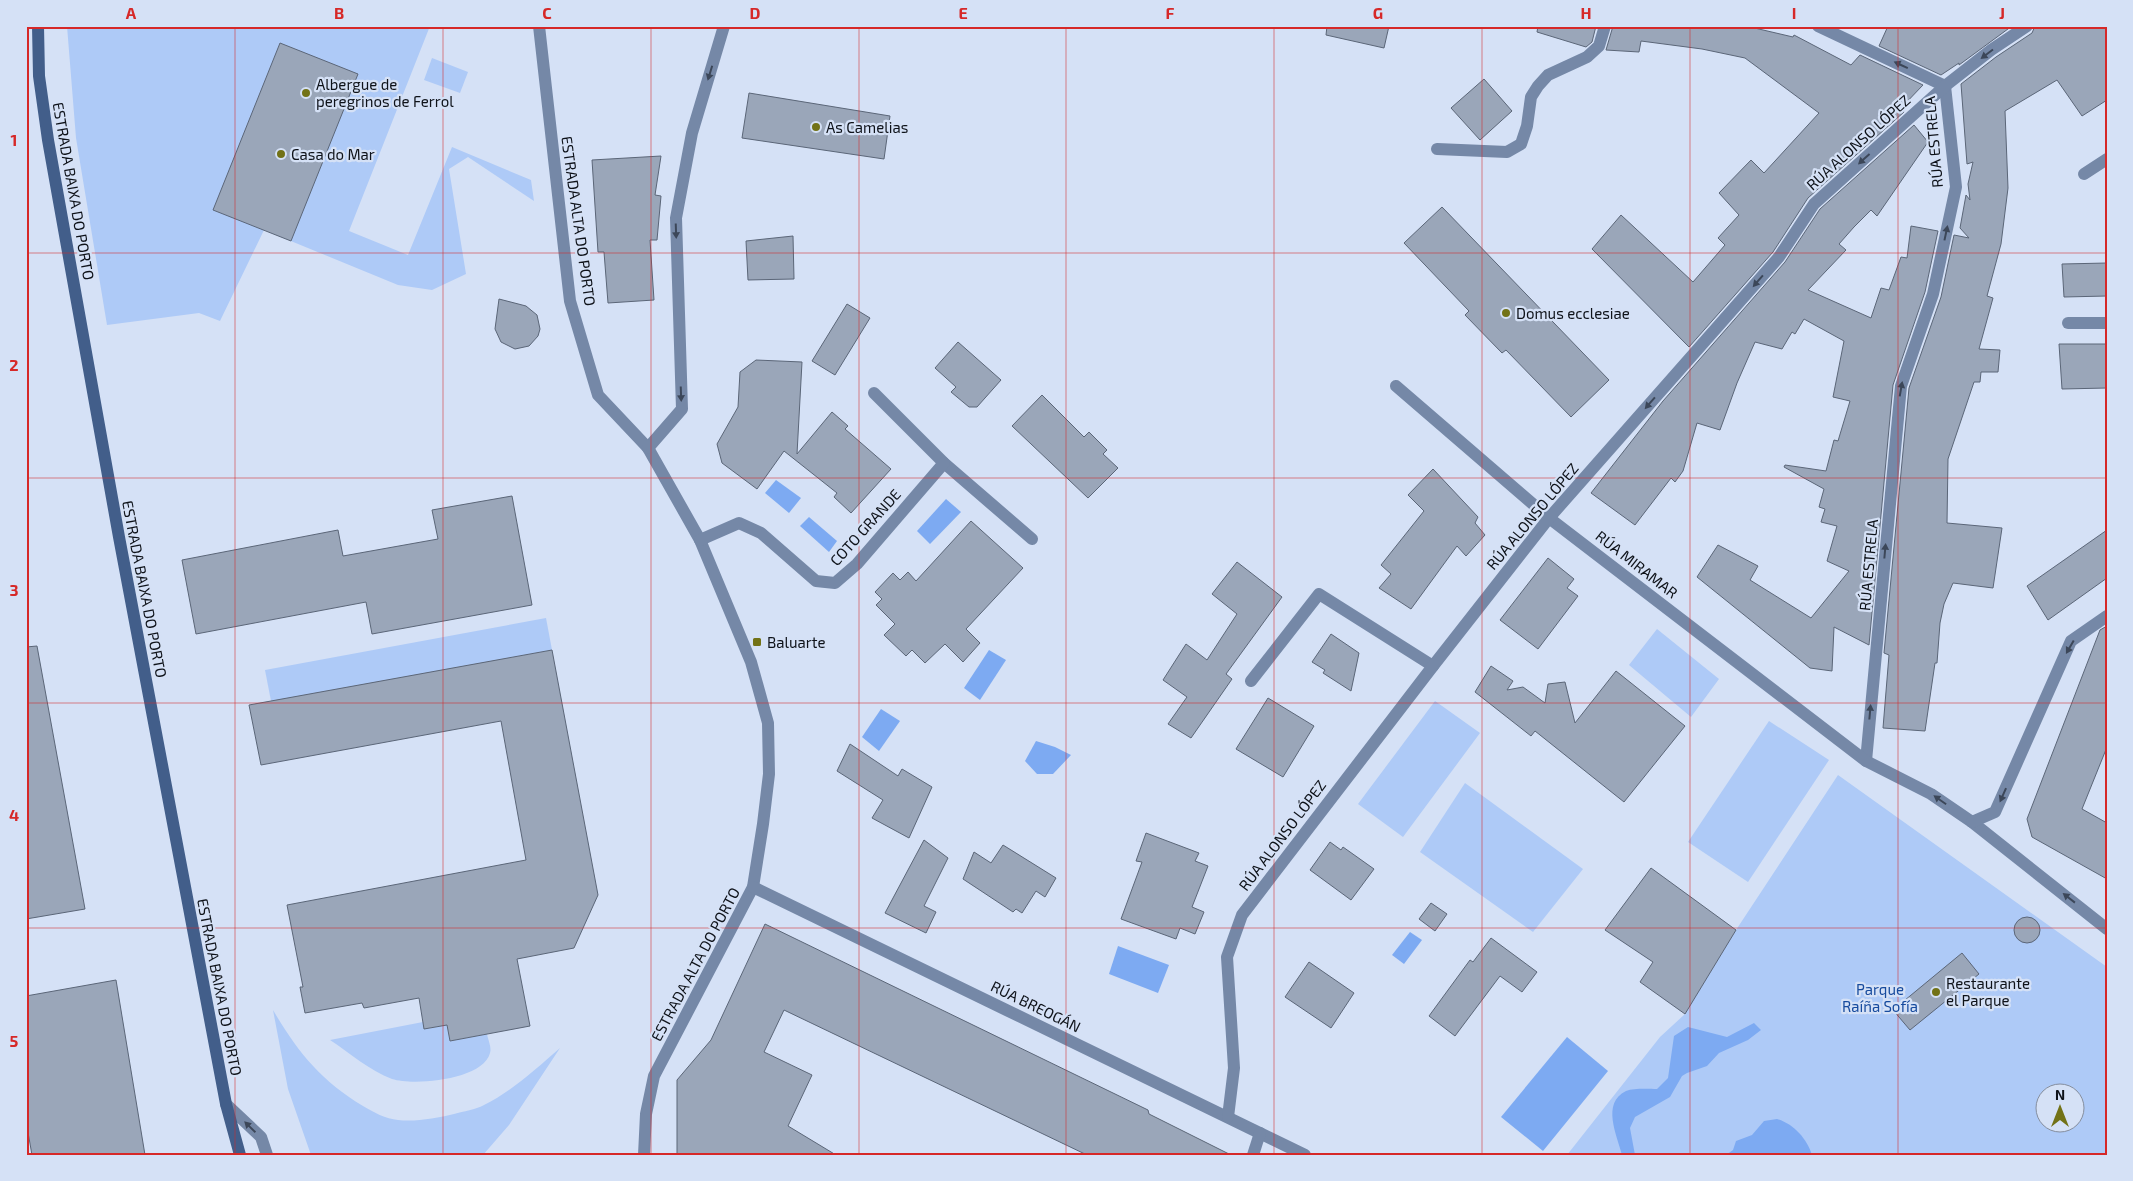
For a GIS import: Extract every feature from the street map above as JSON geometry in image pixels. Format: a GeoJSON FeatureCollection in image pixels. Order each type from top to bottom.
{"type":"FeatureCollection","features":[{"type":"Feature","properties":{"kind":"main road","name":"ESTRADA BAIXA DO PORTO"},"geometry":{"type":"LineString","coordinates":[[38,26],[39,76],[48,140],[119,537],[226,1104],[240,1155]]}},
{"type":"Feature","properties":{"kind":"street","name":"ESTRADA ALTA DO PORTO"},"geometry":{"type":"LineString","coordinates":[[539,26],[570,301],[598,395],[648,448],[700,540],[751,662],[768,723],[769,774],[764,824],[754,887],[654,1076],[646,1114],[644,1155]]}},
{"type":"Feature","properties":{"kind":"street"},"geometry":{"type":"LineString","coordinates":[[648,448],[682,409],[676,218],[692,132],[724,26]]}},
{"type":"Feature","properties":{"kind":"street"},"geometry":{"type":"LineString","coordinates":[[1437,149],[1507,152],[1521,144],[1528,126],[1531,97],[1538,86],[1548,75],[1587,57],[1600,46],[1605,26]]}},
{"type":"Feature","properties":{"kind":"street"},"geometry":{"type":"LineString","coordinates":[[1818,26],[1945,86]]}},
{"type":"Feature","properties":{"kind":"street","name":"RÚA ALONSO LÓPEZ"},"geometry":{"type":"LineString","coordinates":[[1228,1117],[1234,1068],[1226,957],[1242,915],[1432,666],[1550,518],[1779,257],[1814,204],[1945,86],[2027,26]]}},
{"type":"Feature","properties":{"kind":"street","name":"RÚA ESTRELA"},"geometry":{"type":"LineString","coordinates":[[1866,761],[1901,386],[1933,294],[1956,187],[1945,86]]}},
{"type":"Feature","properties":{"kind":"street"},"geometry":{"type":"LineString","coordinates":[[2084,174],[2107,159]]}},
{"type":"Feature","properties":{"kind":"street"},"geometry":{"type":"LineString","coordinates":[[2068,323],[2107,323]]}},
{"type":"Feature","properties":{"kind":"street","name":"RÚA MIRAMAR"},"geometry":{"type":"LineString","coordinates":[[1396,386],[1550,518],[1866,761]]}},
{"type":"Feature","properties":{"kind":"street"},"geometry":{"type":"LineString","coordinates":[[874,393],[944,463],[1032,539]]}},
{"type":"Feature","properties":{"kind":"street","name":"COTO GRANDE"},"geometry":{"type":"LineString","coordinates":[[700,540],[739,523],[761,533],[816,581],[836,583],[857,564],[944,463]]}},
{"type":"Feature","properties":{"kind":"street"},"geometry":{"type":"LineString","coordinates":[[1251,682],[1318,594],[1432,666]]}},
{"type":"Feature","properties":{"kind":"street"},"geometry":{"type":"LineString","coordinates":[[1972,822],[1995,812],[2071,641],[2107,616]]}},
{"type":"Feature","properties":{"kind":"street"},"geometry":{"type":"LineString","coordinates":[[1866,761],[1931,794],[1972,822],[2107,929]]}},
{"type":"Feature","properties":{"kind":"street","name":"RÚA BREOGÁN"},"geometry":{"type":"LineString","coordinates":[[754,887],[1305,1155]]}},
{"type":"Feature","properties":{"kind":"street"},"geometry":{"type":"LineString","coordinates":[[226,1104],[261,1137],[267,1155]]}},
{"type":"Feature","properties":{"kind":"street"},"geometry":{"type":"LineString","coordinates":[[1253,1155],[1260,1133]]}},
{"type":"Feature","properties":{"kind":"green space"},"geometry":{"type":"Polygon","coordinates":[[[67,26],[430,26],[349,231],[408,255],[452,147],[531,180],[534,201],[468,157],[449,169],[466,274],[432,290],[398,285],[264,230],[220,321],[199,313],[107,325],[76,138],[67,26]]]}},
{"type":"Feature","properties":{"kind":"green space"},"geometry":{"type":"Polygon","coordinates":[[[432,58],[468,72],[460,93],[424,80],[432,58]]]}},
{"type":"Feature","properties":{"kind":"green space"},"geometry":{"type":"Polygon","coordinates":[[[546,618],[552,650],[271,701],[265,670],[546,618]]]}},
{"type":"Feature","properties":{"kind":"green space"},"geometry":{"type":"Polygon","coordinates":[[[1657,629],[1719,679],[1691,717],[1629,665],[1657,629]]]}},
{"type":"Feature","properties":{"kind":"green space"},"geometry":{"type":"Polygon","coordinates":[[[1435,701],[1480,733],[1403,837],[1358,804],[1435,701]]]}},
{"type":"Feature","properties":{"kind":"green space"},"geometry":{"type":"Polygon","coordinates":[[[1769,721],[1829,760],[1748,882],[1688,842],[1769,721]]]}},
{"type":"Feature","properties":{"kind":"green space","name":"Parque Raíña Sofía"},"geometry":{"type":"Polygon","coordinates":[[[1838,775],[2107,967],[2107,1155],[1567,1155],[1660,1037],[1685,1014],[1736,930],[1838,775]]]}},
{"type":"Feature","properties":{"kind":"green space"},"geometry":{"type":"Polygon","coordinates":[[[1465,783],[1583,869],[1533,932],[1420,852],[1465,783]]]}},
{"type":"Feature","properties":{"kind":"green space"},"geometry":{"type":"Polygon","coordinates":[[[273,1010],[291,1039],[322,1075],[348,1096],[371,1111],[384,1117],[398,1120],[434,1118],[481,1107],[533,1072],[560,1048],[509,1125],[483,1155],[311,1155],[288,1089],[273,1010]]]}},
{"type":"Feature","properties":{"kind":"green space"},"geometry":{"type":"Polygon","coordinates":[[[423,1022],[425,1029],[447,1025],[450,1041],[487,1034],[490,1053],[485,1062],[462,1075],[431,1081],[402,1081],[384,1076],[330,1040],[423,1022]]]}},
{"type":"Feature","properties":{"kind":"shaded area"},"geometry":{"type":"Polygon","coordinates":[[[776,480],[801,498],[789,513],[765,493],[776,480]]]}},
{"type":"Feature","properties":{"kind":"shaded area"},"geometry":{"type":"Polygon","coordinates":[[[946,499],[961,512],[930,544],[917,531],[946,499]]]}},
{"type":"Feature","properties":{"kind":"shaded area"},"geometry":{"type":"Polygon","coordinates":[[[809,517],[837,541],[829,552],[800,526],[809,517]]]}},
{"type":"Feature","properties":{"kind":"shaded area"},"geometry":{"type":"Polygon","coordinates":[[[989,650],[1006,660],[980,700],[964,688],[989,650]]]}},
{"type":"Feature","properties":{"kind":"shaded area"},"geometry":{"type":"Polygon","coordinates":[[[881,709],[900,721],[879,751],[862,737],[881,709]]]}},
{"type":"Feature","properties":{"kind":"shaded area"},"geometry":{"type":"Polygon","coordinates":[[[1036,741],[1071,755],[1053,774],[1037,774],[1025,761],[1036,741]]]}},
{"type":"Feature","properties":{"kind":"shaded area"},"geometry":{"type":"Polygon","coordinates":[[[1410,932],[1422,940],[1404,964],[1392,955],[1410,932]]]}},
{"type":"Feature","properties":{"kind":"shaded area"},"geometry":{"type":"Polygon","coordinates":[[[1118,946],[1169,965],[1158,993],[1109,974],[1118,946]]]}},
{"type":"Feature","properties":{"kind":"shaded area"},"geometry":{"type":"Polygon","coordinates":[[[1754,1023],[1761,1030],[1748,1040],[1719,1053],[1707,1066],[1682,1076],[1670,1097],[1635,1117],[1630,1128],[1635,1155],[1622,1155],[1614,1129],[1612,1111],[1614,1103],[1618,1096],[1626,1091],[1657,1089],[1668,1078],[1674,1036],[1688,1027],[1727,1037],[1754,1023]]]}},
{"type":"Feature","properties":{"kind":"shaded area"},"geometry":{"type":"Polygon","coordinates":[[[1567,1037],[1608,1071],[1543,1151],[1501,1117],[1567,1037]]]}},
{"type":"Feature","properties":{"kind":"shaded area"},"geometry":{"type":"Polygon","coordinates":[[[1777,1119],[1789,1124],[1799,1133],[1807,1143],[1812,1155],[1726,1155],[1733,1150],[1736,1141],[1752,1135],[1764,1121],[1777,1119]]]}},
{"type":"Feature","properties":{"kind":"building"},"geometry":{"type":"Polygon","coordinates":[[[1327,26],[1389,26],[1384,48],[1326,35],[1327,26]]]}},
{"type":"Feature","properties":{"kind":"building"},"geometry":{"type":"Polygon","coordinates":[[[1538,26],[1596,26],[1592,42],[1586,47],[1537,32],[1538,26]]]}},
{"type":"Feature","properties":{"kind":"building"},"geometry":{"type":"Polygon","coordinates":[[[1613,26],[1746,26],[1793,37],[1794,35],[1851,65],[1860,55],[1923,85],[1901,108],[1904,112],[1808,198],[1773,252],[1689,347],[1592,249],[1621,215],[1693,282],[1725,245],[1718,238],[1739,215],[1719,193],[1751,160],[1764,173],[1819,113],[1745,58],[1702,49],[1641,41],[1639,52],[1606,50],[1613,26]]]}},
{"type":"Feature","properties":{"kind":"building"},"geometry":{"type":"Polygon","coordinates":[[[1888,26],[2012,26],[1959,65],[1959,63],[1941,75],[1879,46],[1888,26]]]}},
{"type":"Feature","properties":{"kind":"building"},"geometry":{"type":"Polygon","coordinates":[[[2035,26],[2107,26],[2107,100],[2082,116],[2057,80],[2005,111],[2008,188],[2001,244],[1987,296],[1993,298],[1979,349],[2000,350],[1998,372],[1981,372],[1980,382],[1974,382],[1948,459],[1947,523],[2002,528],[1993,588],[1953,583],[1944,604],[1940,623],[1937,663],[1935,663],[1925,731],[1883,728],[1889,655],[1884,653],[1909,388],[1941,297],[1954,235],[1969,238],[1960,228],[1966,195],[1970,200],[1968,184],[1973,162],[1967,164],[1961,84],[1996,57],[2032,33],[2035,26]]]}},
{"type":"Feature","properties":{"kind":"building","name":"Casa do Mar"},"geometry":{"type":"Polygon","coordinates":[[[280,43],[358,74],[291,241],[213,210],[280,43]]]}},
{"type":"Feature","properties":{"kind":"building"},"geometry":{"type":"Polygon","coordinates":[[[1484,79],[1512,111],[1480,140],[1451,108],[1484,79]]]}},
{"type":"Feature","properties":{"kind":"building","name":"As Camelias"},"geometry":{"type":"Polygon","coordinates":[[[749,93],[890,116],[884,159],[742,138],[749,93]]]}},
{"type":"Feature","properties":{"kind":"building"},"geometry":{"type":"Polygon","coordinates":[[[1914,125],[1928,142],[1877,216],[1871,210],[1854,227],[1839,244],[1846,250],[1808,290],[1871,318],[1881,288],[1889,290],[1901,257],[1907,258],[1911,226],[1938,231],[1925,292],[1893,385],[1869,645],[1834,627],[1832,671],[1810,668],[1697,577],[1718,545],[1758,566],[1750,580],[1811,618],[1849,571],[1827,561],[1837,526],[1821,522],[1825,509],[1819,507],[1824,489],[1784,467],[1785,465],[1826,471],[1834,440],[1838,441],[1850,401],[1833,397],[1844,341],[1804,319],[1795,334],[1792,332],[1782,349],[1755,342],[1737,383],[1720,430],[1697,423],[1683,471],[1675,482],[1671,478],[1635,525],[1591,493],[1663,401],[1785,262],[1820,209],[1914,125]]]}},
{"type":"Feature","properties":{"kind":"building"},"geometry":{"type":"Polygon","coordinates":[[[661,156],[655,195],[661,196],[657,240],[650,240],[654,300],[608,303],[604,252],[598,252],[592,160],[661,156]]]}},
{"type":"Feature","properties":{"kind":"building","name":"Domus ecclesiae"},"geometry":{"type":"Polygon","coordinates":[[[1442,207],[1609,380],[1571,417],[1506,350],[1502,353],[1465,315],[1469,311],[1404,243],[1442,207]]]}},
{"type":"Feature","properties":{"kind":"building"},"geometry":{"type":"Polygon","coordinates":[[[793,236],[794,279],[748,280],[746,241],[793,236]]]}},
{"type":"Feature","properties":{"kind":"building"},"geometry":{"type":"Polygon","coordinates":[[[2107,263],[2107,296],[2064,297],[2062,264],[2107,263]]]}},
{"type":"Feature","properties":{"kind":"building"},"geometry":{"type":"Polygon","coordinates":[[[499,299],[526,306],[537,315],[540,329],[538,336],[529,346],[515,349],[501,342],[495,329],[499,299]]]}},
{"type":"Feature","properties":{"kind":"building"},"geometry":{"type":"Polygon","coordinates":[[[847,304],[870,318],[835,375],[812,361],[847,304]]]}},
{"type":"Feature","properties":{"kind":"building"},"geometry":{"type":"Polygon","coordinates":[[[958,342],[1001,380],[977,407],[969,407],[951,392],[956,387],[935,368],[958,342]]]}},
{"type":"Feature","properties":{"kind":"building"},"geometry":{"type":"Polygon","coordinates":[[[2059,344],[2107,344],[2107,388],[2062,389],[2059,344]]]}},
{"type":"Feature","properties":{"kind":"building"},"geometry":{"type":"Polygon","coordinates":[[[756,360],[802,362],[797,454],[832,412],[848,426],[845,429],[891,469],[851,513],[834,497],[837,493],[784,451],[757,489],[722,463],[717,444],[738,407],[740,372],[756,360]]]}},
{"type":"Feature","properties":{"kind":"building"},"geometry":{"type":"Polygon","coordinates":[[[1042,395],[1084,437],[1089,432],[1107,450],[1103,454],[1118,468],[1088,498],[1012,426],[1042,395]]]}},
{"type":"Feature","properties":{"kind":"building"},"geometry":{"type":"Polygon","coordinates":[[[1433,469],[1478,517],[1475,523],[1485,535],[1466,556],[1457,546],[1411,609],[1379,588],[1391,574],[1381,565],[1424,511],[1408,495],[1433,469]]]}},
{"type":"Feature","properties":{"kind":"building"},"geometry":{"type":"Polygon","coordinates":[[[512,496],[532,605],[372,634],[366,602],[196,634],[182,560],[338,530],[343,556],[438,539],[432,510],[512,496]]]}},
{"type":"Feature","properties":{"kind":"building"},"geometry":{"type":"Polygon","coordinates":[[[971,521],[1023,568],[966,629],[980,643],[963,662],[945,644],[925,663],[912,650],[906,656],[884,635],[895,624],[876,605],[882,599],[875,592],[893,573],[900,580],[908,572],[916,581],[971,521]]]}},
{"type":"Feature","properties":{"kind":"building"},"geometry":{"type":"Polygon","coordinates":[[[2107,530],[2107,578],[2048,620],[2027,586],[2107,530]]]}},
{"type":"Feature","properties":{"kind":"building"},"geometry":{"type":"Polygon","coordinates":[[[1548,558],[1574,579],[1567,588],[1578,596],[1538,649],[1500,620],[1548,558]]]}},
{"type":"Feature","properties":{"kind":"building"},"geometry":{"type":"Polygon","coordinates":[[[1237,562],[1282,597],[1226,674],[1232,679],[1191,738],[1168,724],[1187,697],[1163,680],[1186,644],[1207,660],[1237,614],[1212,594],[1237,562]]]}},
{"type":"Feature","properties":{"kind":"building"},"geometry":{"type":"Polygon","coordinates":[[[2107,626],[2107,747],[2082,809],[2107,823],[2107,879],[2032,837],[2027,819],[2100,630],[2107,626]]]}},
{"type":"Feature","properties":{"kind":"building"},"geometry":{"type":"Polygon","coordinates":[[[1331,634],[1359,653],[1351,691],[1323,673],[1325,670],[1312,662],[1331,634]]]}},
{"type":"Feature","properties":{"kind":"building"},"geometry":{"type":"Polygon","coordinates":[[[37,646],[85,909],[26,919],[26,647],[37,646]]]}},
{"type":"Feature","properties":{"kind":"building"},"geometry":{"type":"Polygon","coordinates":[[[552,650],[598,895],[574,948],[517,959],[530,1026],[450,1041],[447,1025],[424,1029],[419,998],[364,1008],[362,1003],[305,1013],[300,987],[303,987],[287,905],[526,860],[501,721],[261,765],[249,705],[552,650]]]}},
{"type":"Feature","properties":{"kind":"building"},"geometry":{"type":"Polygon","coordinates":[[[1491,666],[1513,681],[1507,690],[1523,687],[1545,703],[1548,684],[1565,682],[1575,723],[1616,671],[1685,726],[1624,802],[1535,731],[1531,736],[1475,692],[1491,666]]]}},
{"type":"Feature","properties":{"kind":"building"},"geometry":{"type":"Polygon","coordinates":[[[1268,698],[1314,726],[1283,777],[1236,749],[1268,698]]]}},
{"type":"Feature","properties":{"kind":"building"},"geometry":{"type":"Polygon","coordinates":[[[850,744],[898,776],[902,769],[932,787],[909,838],[872,818],[883,800],[837,771],[850,744]]]}},
{"type":"Feature","properties":{"kind":"building"},"geometry":{"type":"Polygon","coordinates":[[[1146,833],[1199,853],[1195,861],[1208,866],[1192,907],[1204,912],[1195,934],[1180,928],[1176,939],[1121,919],[1142,862],[1136,861],[1146,833]]]}},
{"type":"Feature","properties":{"kind":"building"},"geometry":{"type":"Polygon","coordinates":[[[924,840],[948,858],[924,906],[936,912],[926,933],[885,913],[924,840]]]}},
{"type":"Feature","properties":{"kind":"building"},"geometry":{"type":"Polygon","coordinates":[[[1330,842],[1341,850],[1343,847],[1374,869],[1351,900],[1310,870],[1330,842]]]}},
{"type":"Feature","properties":{"kind":"building"},"geometry":{"type":"Polygon","coordinates":[[[1003,845],[1056,878],[1045,897],[1036,891],[1022,913],[1016,909],[1013,912],[963,879],[974,852],[991,863],[1003,845]]]}},
{"type":"Feature","properties":{"kind":"building"},"geometry":{"type":"Polygon","coordinates":[[[1651,868],[1736,930],[1685,1014],[1640,982],[1653,962],[1605,930],[1651,868]]]}},
{"type":"Feature","properties":{"kind":"building"},"geometry":{"type":"Polygon","coordinates":[[[1431,903],[1447,914],[1435,931],[1419,919],[1431,903]]]}},
{"type":"Feature","properties":{"kind":"building"},"geometry":{"type":"Polygon","coordinates":[[[2027,917],[2036,921],[2040,930],[2036,939],[2027,943],[2018,939],[2014,930],[2018,921],[2027,917]]]}},
{"type":"Feature","properties":{"kind":"building"},"geometry":{"type":"Polygon","coordinates":[[[765,924],[1148,1110],[1149,1114],[1231,1155],[1087,1155],[784,1010],[764,1052],[812,1075],[788,1126],[836,1155],[677,1155],[677,1080],[711,1040],[765,924]]]}},
{"type":"Feature","properties":{"kind":"building"},"geometry":{"type":"Polygon","coordinates":[[[1491,938],[1537,972],[1522,992],[1500,976],[1455,1036],[1429,1016],[1470,960],[1473,962],[1491,938]]]}},
{"type":"Feature","properties":{"kind":"building","name":"Restaurante el Parque"},"geometry":{"type":"Polygon","coordinates":[[[1962,953],[1979,974],[1910,1030],[1893,1010],[1962,953]]]}},
{"type":"Feature","properties":{"kind":"building"},"geometry":{"type":"Polygon","coordinates":[[[1309,962],[1354,993],[1331,1028],[1285,997],[1309,962]]]}},
{"type":"Feature","properties":{"kind":"building"},"geometry":{"type":"Polygon","coordinates":[[[116,980],[145,1155],[32,1155],[26,1121],[26,996],[116,980]]]}},
{"type":"Feature","properties":{"kind":"place","name":"Albergue de peregrinos de Ferrol"},"geometry":{"type":"Point","coordinates":[306,93]}},
{"type":"Feature","properties":{"kind":"place","name":"As Camelias"},"geometry":{"type":"Point","coordinates":[816,127]}},
{"type":"Feature","properties":{"kind":"place","name":"Casa do Mar"},"geometry":{"type":"Point","coordinates":[281,154]}},
{"type":"Feature","properties":{"kind":"place","name":"Domus ecclesiae"},"geometry":{"type":"Point","coordinates":[1506,313]}},
{"type":"Feature","properties":{"kind":"place","name":"Baluarte"},"geometry":{"type":"Point","coordinates":[757,642]}},
{"type":"Feature","properties":{"kind":"place","name":"Restaurante el Parque"},"geometry":{"type":"Point","coordinates":[1936,992]}}]}
